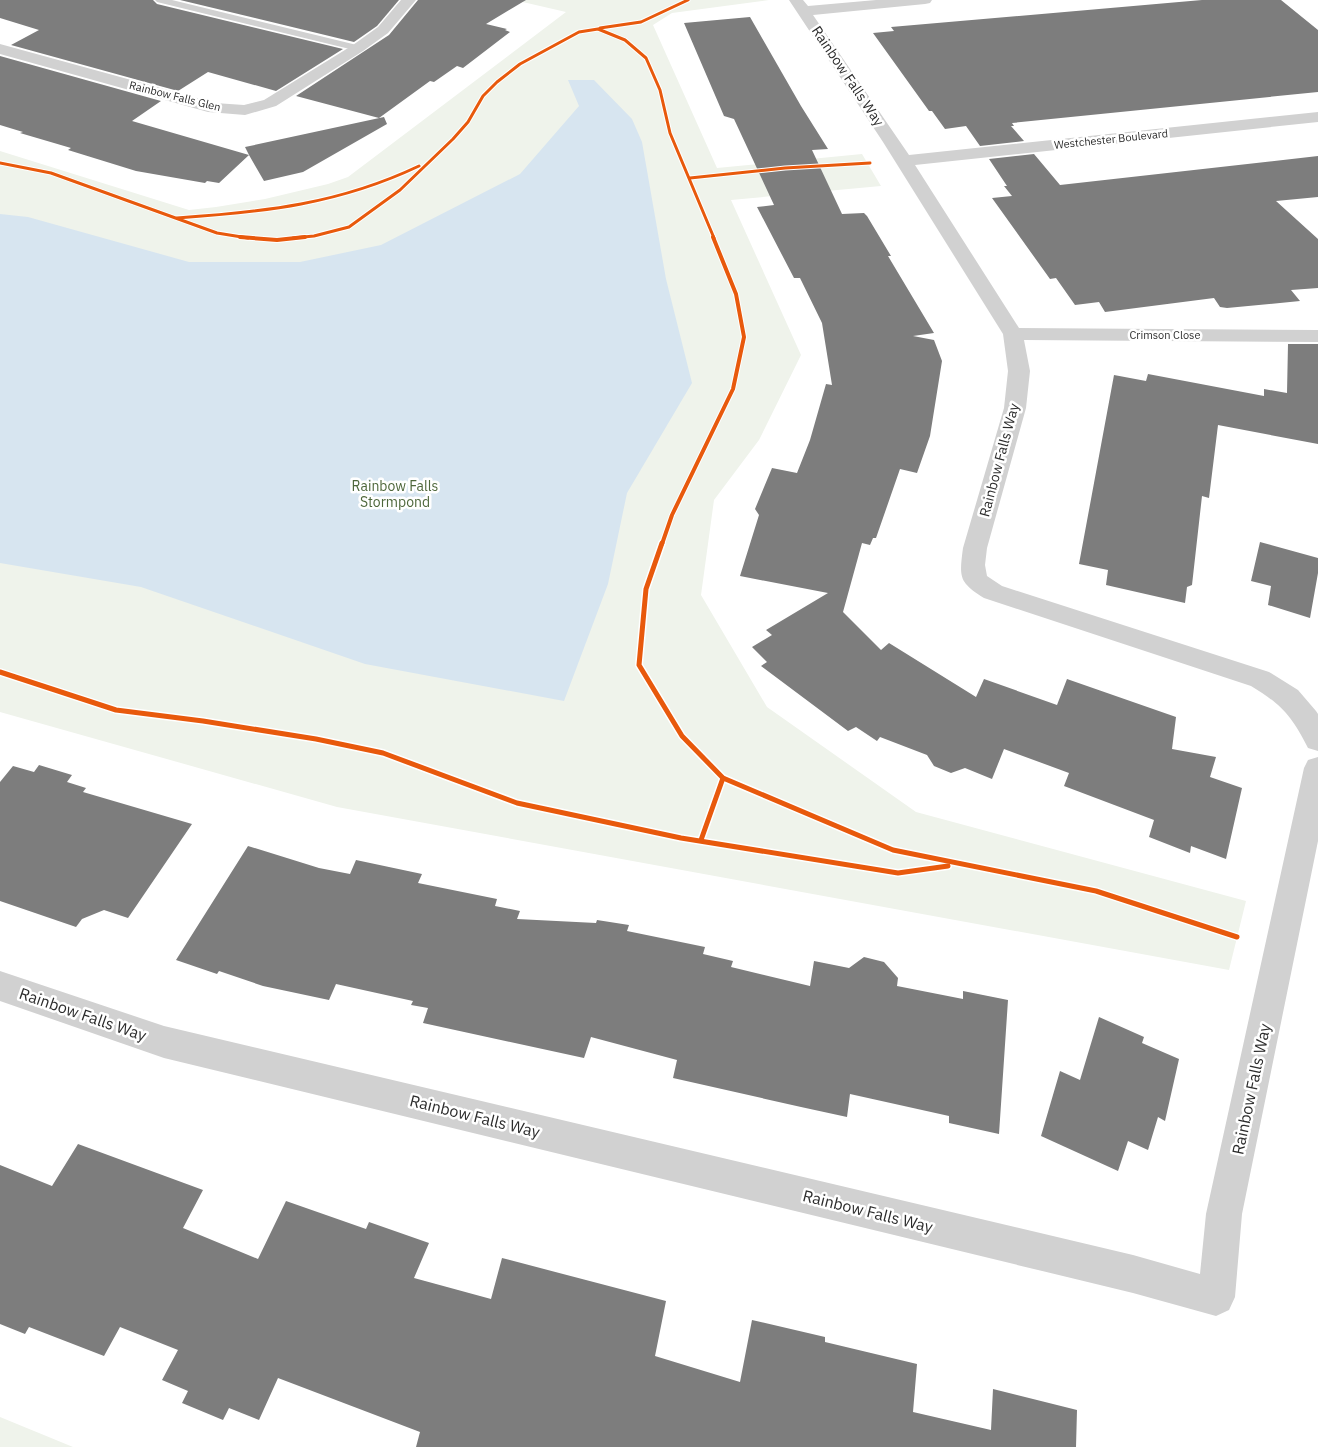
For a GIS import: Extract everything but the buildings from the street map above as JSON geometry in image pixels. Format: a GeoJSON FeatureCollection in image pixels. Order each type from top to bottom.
{"type":"FeatureCollection","features":[{"type":"Feature","properties":{"kind":"street","name":"Rainbow Falls Glen"},"geometry":{"type":"LineString","coordinates":[[0,50],[214,108],[245,110],[277,99],[358,48],[383,30],[409,0]]}},
{"type":"Feature","properties":{"kind":"street"},"geometry":{"type":"LineString","coordinates":[[800,6],[925,0]]}},
{"type":"Feature","properties":{"kind":"street","name":"Rainbow Falls Way"},"geometry":{"type":"LineString","coordinates":[[800,6],[904,161],[1013,334],[1019,372],[1015,408],[975,548],[973,565],[975,580],[993,592],[1260,679],[1288,695],[1305,715],[1318,740]]}},
{"type":"Feature","properties":{"kind":"street","name":"Westchester Boulevard"},"geometry":{"type":"LineString","coordinates":[[904,161],[1318,117]]}},
{"type":"Feature","properties":{"kind":"street","name":"Crimson Close"},"geometry":{"type":"LineString","coordinates":[[1013,334],[1318,336]]}},
{"type":"Feature","properties":{"kind":"street","name":"Rainbow Falls Way"},"geometry":{"type":"LineString","coordinates":[[0,986],[164,1042],[1123,1272],[1216,1297],[1224,1214],[1318,768]]}},
{"type":"Feature","properties":{"kind":"lane"},"geometry":{"type":"LineString","coordinates":[[160,0],[358,48]]}},
{"type":"Feature","properties":{"kind":"green space","name":"Rainbow Falls Stormpond"},"geometry":{"type":"Polygon","coordinates":[[[514,0],[769,0],[672,13],[653,25],[717,168],[862,154],[881,186],[731,200],[801,355],[759,440],[714,500],[701,595],[767,707],[916,812],[1246,901],[1229,970],[337,807],[0,712],[0,151],[189,210],[265,199],[328,184],[348,177],[566,12],[514,0]]]}},
{"type":"Feature","properties":{"kind":"green space"},"geometry":{"type":"Polygon","coordinates":[[[0,1417],[73,1447],[0,1447],[0,1417]]]}},
{"type":"Feature","properties":{"kind":"shaded area"},"geometry":{"type":"Polygon","coordinates":[[[568,80],[594,80],[632,119],[642,142],[666,279],[692,383],[627,493],[608,584],[564,701],[365,664],[141,587],[0,563],[0,214],[28,217],[189,262],[300,262],[381,245],[520,174],[579,106],[568,80]]]}},
{"type":"Feature","properties":{"kind":"cycle path"},"geometry":{"type":"LineString","coordinates":[[600,28],[641,22],[688,0]]}},
{"type":"Feature","properties":{"kind":"cycle path"},"geometry":{"type":"LineString","coordinates":[[0,163],[51,173],[217,233],[252,239],[277,240],[314,236],[349,227],[400,190],[453,139],[468,122],[483,96],[520,64],[579,32],[598,29],[625,40],[646,58],[660,90],[670,133],[736,294],[744,337],[733,389],[672,515],[646,589],[639,665],[682,736],[723,778],[893,850],[1096,891],[1237,937]]}},
{"type":"Feature","properties":{"kind":"cycle path"},"geometry":{"type":"LineString","coordinates":[[690,178],[785,168],[870,163]]}},
{"type":"Feature","properties":{"kind":"cycle path"},"geometry":{"type":"LineString","coordinates":[[177,218],[270,210],[331,199],[390,180],[419,166]]}},
{"type":"Feature","properties":{"kind":"cycle path"},"geometry":{"type":"LineString","coordinates":[[0,672],[116,710],[203,721],[316,739],[383,753],[517,803],[681,838],[898,873],[948,866]]}},
{"type":"Feature","properties":{"kind":"cycle path"},"geometry":{"type":"LineString","coordinates":[[701,840],[723,778]]}}]}
